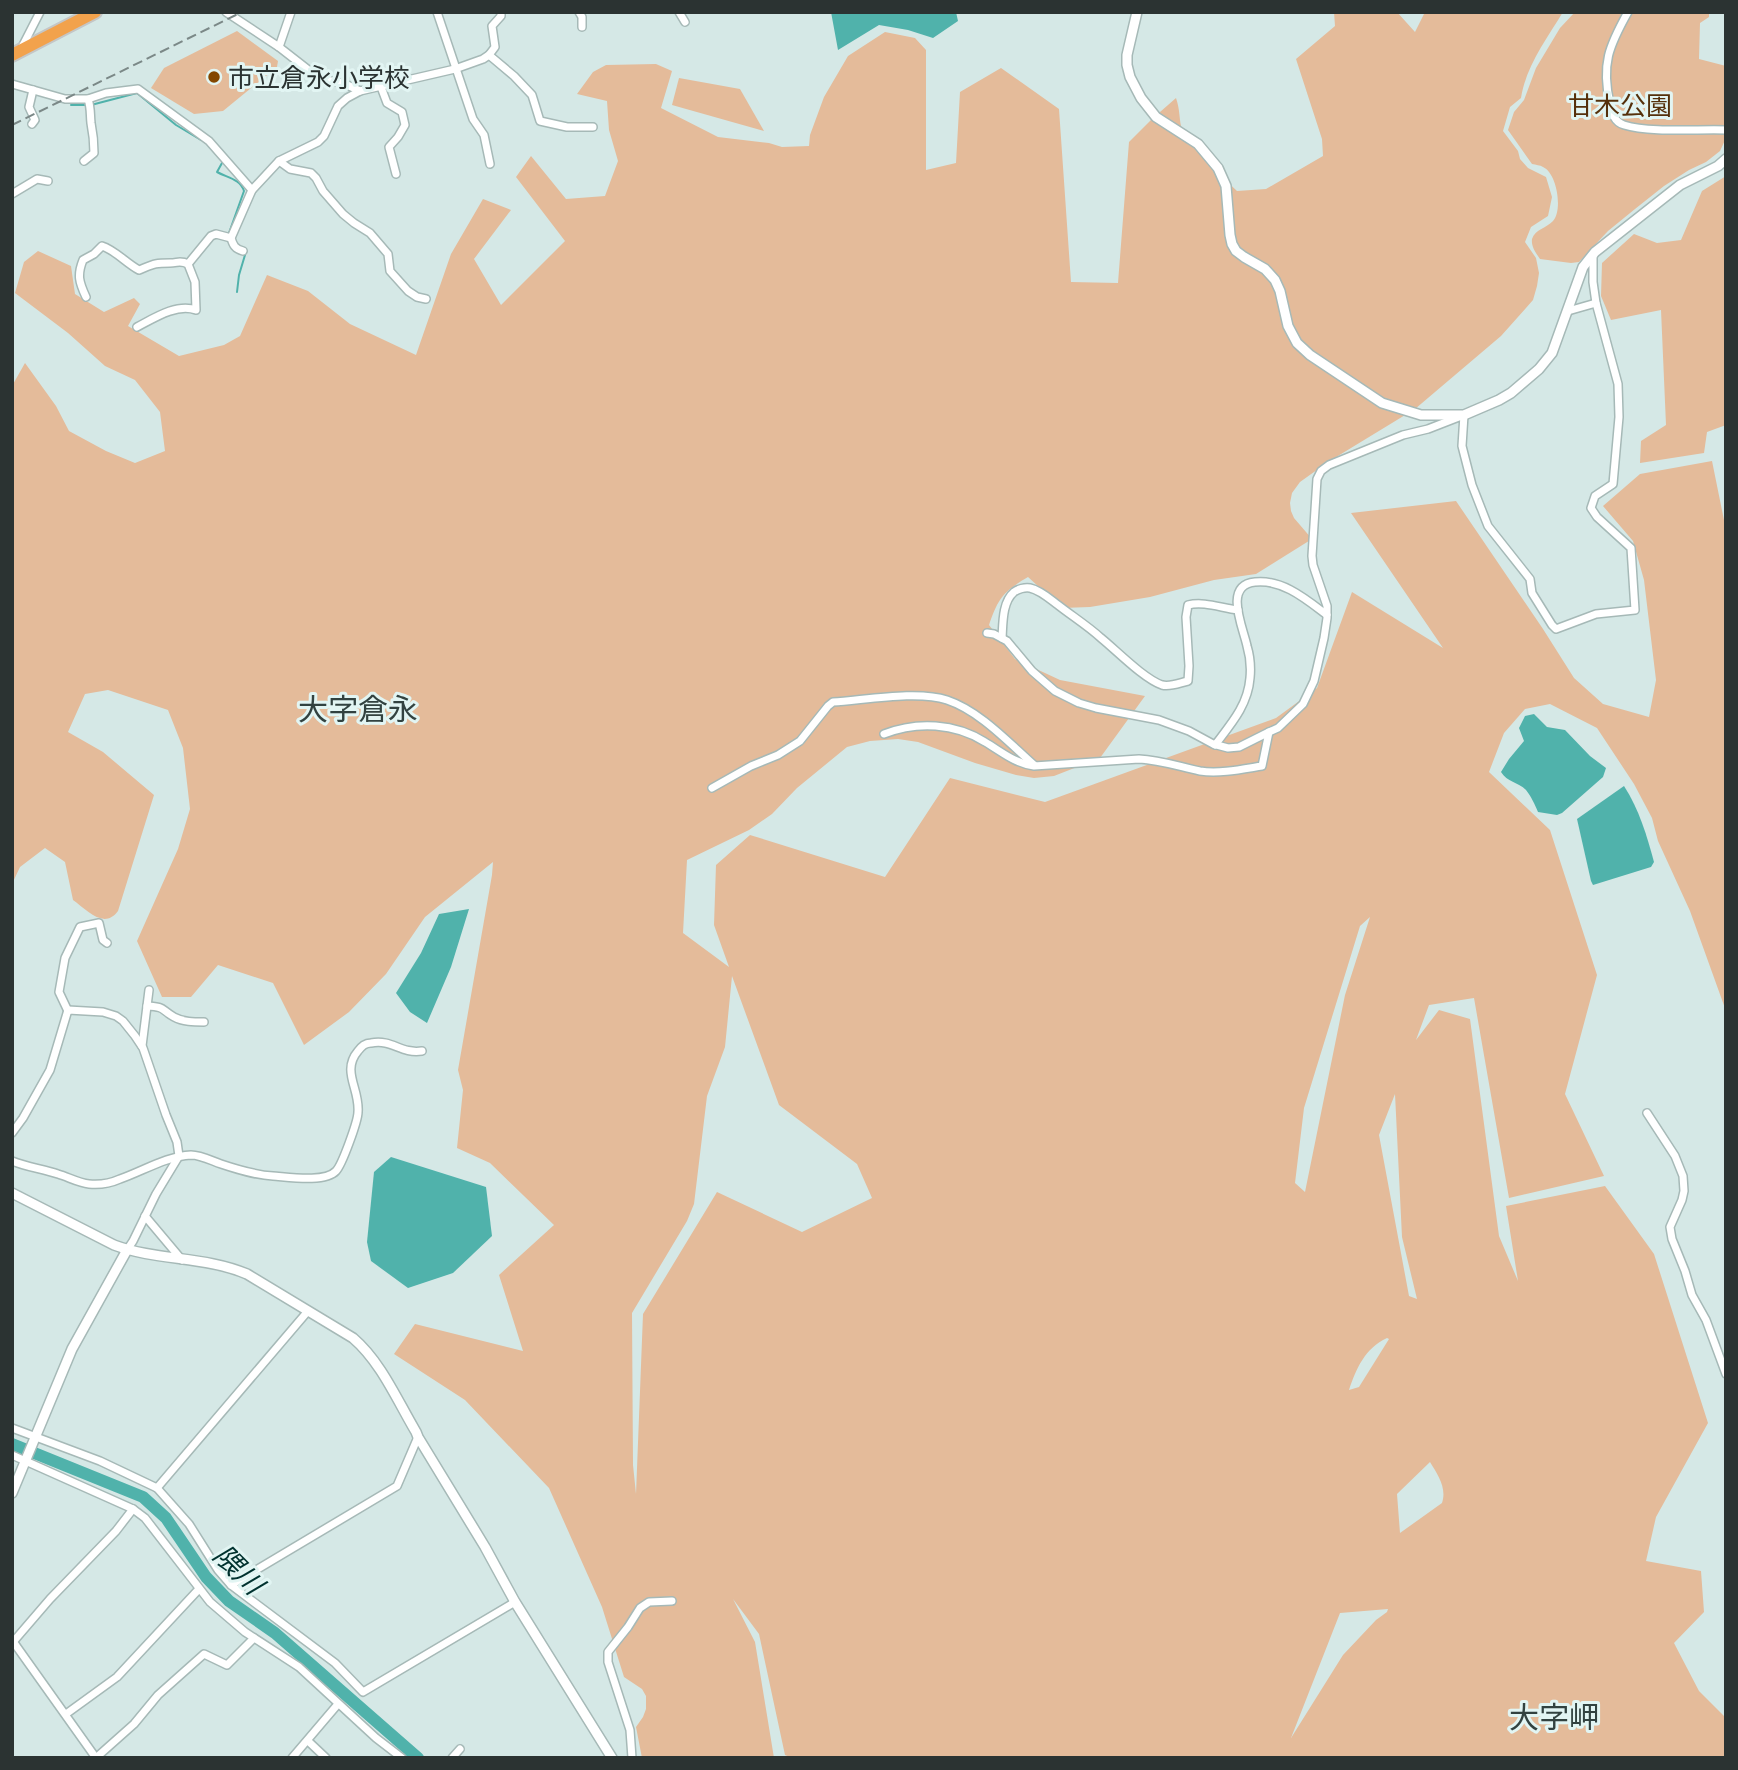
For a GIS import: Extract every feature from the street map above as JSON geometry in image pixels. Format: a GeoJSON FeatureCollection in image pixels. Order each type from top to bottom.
{"type":"FeatureCollection","features":[{"type":"Feature","properties":{"kind":"highway"},"geometry":{"type":"LineString","coordinates":[[17,52],[95,12]]}},
{"type":"Feature","properties":{"kind":"street"},"geometry":{"type":"LineString","coordinates":[[17,52],[40,12]]}},
{"type":"Feature","properties":{"kind":"street"},"geometry":{"type":"LineString","coordinates":[[226,12],[279,47],[320,79],[342,83],[360,91]]}},
{"type":"Feature","properties":{"kind":"street"},"geometry":{"type":"LineString","coordinates":[[279,47],[291,12]]}},
{"type":"Feature","properties":{"kind":"street"},"geometry":{"type":"LineString","coordinates":[[437,12],[473,119],[484,135],[490,163]]}},
{"type":"Feature","properties":{"kind":"street"},"geometry":{"type":"LineString","coordinates":[[243,251],[233,245],[231,237],[252,190],[279,161],[318,142],[324,136],[338,106],[360,91],[455,69],[484,58],[495,47],[492,26],[501,16],[501,12]]}},
{"type":"Feature","properties":{"kind":"street"},"geometry":{"type":"LineString","coordinates":[[579,12],[582,27]]}},
{"type":"Feature","properties":{"kind":"street"},"geometry":{"type":"LineString","coordinates":[[678,12],[685,22]]}},
{"type":"Feature","properties":{"kind":"street"},"geometry":{"type":"LineString","coordinates":[[1137,12],[1127,55],[1130,77],[1141,98],[1156,117],[1198,144],[1218,168],[1226,186],[1232,244],[1236,251],[1271,273],[1276,280],[1288,326],[1297,342],[1310,355],[1382,403],[1427,416],[1464,415]]}},
{"type":"Feature","properties":{"kind":"street"},"geometry":{"type":"LineString","coordinates":[[1629,12],[1615,36],[1605,74],[1614,117],[1621,124],[1636,127],[1726,130]]}},
{"type":"Feature","properties":{"kind":"street"},"geometry":{"type":"LineString","coordinates":[[489,55],[532,95],[540,121],[567,127],[593,127]]}},
{"type":"Feature","properties":{"kind":"street"},"geometry":{"type":"LineString","coordinates":[[12,85],[65,99],[88,99],[106,93],[138,89],[209,141],[252,190]]}},
{"type":"Feature","properties":{"kind":"street"},"geometry":{"type":"LineString","coordinates":[[381,86],[387,103],[402,112],[405,125],[389,147],[396,174]]}},
{"type":"Feature","properties":{"kind":"street"},"geometry":{"type":"LineString","coordinates":[[32,124],[35,120],[29,107],[33,90]]}},
{"type":"Feature","properties":{"kind":"street"},"geometry":{"type":"LineString","coordinates":[[85,161],[94,153],[88,99]]}},
{"type":"Feature","properties":{"kind":"street"},"geometry":{"type":"LineString","coordinates":[[986,633],[995,634],[1007,641],[1032,671],[1055,691],[1096,708],[1159,720],[1189,731],[1215,745],[1228,748],[1239,747],[1278,728],[1300,709],[1310,692],[1324,638],[1327,606],[1312,565],[1315,493],[1321,471],[1403,435],[1464,415],[1511,393],[1539,369],[1552,353],[1583,267],[1595,252],[1680,185],[1718,166],[1726,159]]}},
{"type":"Feature","properties":{"kind":"street"},"geometry":{"type":"LineString","coordinates":[[279,161],[290,169],[311,173],[343,214],[370,233],[379,243],[387,254],[390,271],[408,291],[426,299]]}},
{"type":"Feature","properties":{"kind":"street"},"geometry":{"type":"LineString","coordinates":[[12,194],[37,179],[48,181]]}},
{"type":"Feature","properties":{"kind":"street"},"geometry":{"type":"LineString","coordinates":[[188,264],[211,236],[216,234],[231,237]]}},
{"type":"Feature","properties":{"kind":"street"},"geometry":{"type":"LineString","coordinates":[[86,297],[78,272],[83,260],[102,246],[139,270],[160,261],[183,261],[188,264],[195,282],[197,313],[190,308],[174,310],[137,327]]}},
{"type":"Feature","properties":{"kind":"street"},"geometry":{"type":"LineString","coordinates":[[1464,415],[1462,446],[1472,485],[1488,526],[1530,579],[1532,593],[1552,625],[1556,629],[1596,614],[1635,610],[1631,548],[1597,517],[1591,508],[1595,496],[1613,484],[1619,416],[1618,384],[1596,303],[1593,256]]}},
{"type":"Feature","properties":{"kind":"street"},"geometry":{"type":"LineString","coordinates":[[1568,311],[1596,303]]}},
{"type":"Feature","properties":{"kind":"street"},"geometry":{"type":"LineString","coordinates":[[1215,745],[1235,720],[1251,678],[1250,654],[1238,610],[1237,595],[1245,584],[1275,584],[1301,596],[1327,615]]}},
{"type":"Feature","properties":{"kind":"street"},"geometry":{"type":"LineString","coordinates":[[1002,638],[1008,599],[1015,592],[1031,588],[1098,635],[1144,674],[1161,684],[1174,686],[1188,681],[1188,606],[1199,603],[1238,610]]}},
{"type":"Feature","properties":{"kind":"street"},"geometry":{"type":"LineString","coordinates":[[712,788],[800,741],[834,702],[912,696],[950,701],[971,713],[992,727],[1034,766]]}},
{"type":"Feature","properties":{"kind":"street"},"geometry":{"type":"LineString","coordinates":[[884,734],[907,727],[955,728],[982,740],[1021,764],[1034,766],[1139,759],[1203,771],[1262,766],[1269,732]]}},
{"type":"Feature","properties":{"kind":"street"},"geometry":{"type":"LineString","coordinates":[[12,1133],[50,1070],[68,1011],[60,992],[65,958],[80,927],[99,923],[103,940],[107,943]]}},
{"type":"Feature","properties":{"kind":"street"},"geometry":{"type":"LineString","coordinates":[[142,1047],[149,990]]}},
{"type":"Feature","properties":{"kind":"street"},"geometry":{"type":"LineString","coordinates":[[147,1006],[163,1007],[175,1018],[184,1021],[204,1022]]}},
{"type":"Feature","properties":{"kind":"street"},"geometry":{"type":"LineString","coordinates":[[12,1493],[72,1349],[133,1241],[156,1194],[180,1156],[142,1047],[123,1021],[103,1012],[68,1011]]}},
{"type":"Feature","properties":{"kind":"street"},"geometry":{"type":"LineString","coordinates":[[12,1161],[88,1184],[107,1183],[180,1156],[195,1155],[257,1175],[328,1177],[336,1171],[359,1113],[352,1079],[351,1064],[355,1054],[368,1043],[386,1042],[412,1052],[422,1051]]}},
{"type":"Feature","properties":{"kind":"street"},"geometry":{"type":"LineString","coordinates":[[1647,1113],[1675,1156],[1683,1176],[1682,1200],[1670,1227],[1672,1239],[1692,1295],[1706,1320],[1726,1374]]}},
{"type":"Feature","properties":{"kind":"street"},"geometry":{"type":"LineString","coordinates":[[12,1193],[127,1250],[234,1269],[271,1288],[361,1345],[378,1368],[515,1602],[612,1758]]}},
{"type":"Feature","properties":{"kind":"street"},"geometry":{"type":"LineString","coordinates":[[145,1216],[183,1260]]}},
{"type":"Feature","properties":{"kind":"street"},"geometry":{"type":"LineString","coordinates":[[157,1488],[308,1311]]}},
{"type":"Feature","properties":{"kind":"street"},"geometry":{"type":"LineString","coordinates":[[12,1428],[100,1461],[157,1488],[189,1524],[218,1570],[231,1584],[335,1663],[363,1692],[515,1602]]}},
{"type":"Feature","properties":{"kind":"street"},"geometry":{"type":"LineString","coordinates":[[231,1584],[397,1486],[418,1437]]}},
{"type":"Feature","properties":{"kind":"street"},"geometry":{"type":"LineString","coordinates":[[12,1455],[133,1509],[145,1518],[210,1602],[254,1638],[299,1667],[402,1758]]}},
{"type":"Feature","properties":{"kind":"street"},"geometry":{"type":"LineString","coordinates":[[133,1509],[116,1531],[13,1641],[97,1757],[135,1724],[158,1695],[204,1654],[227,1665],[254,1638]]}},
{"type":"Feature","properties":{"kind":"street"},"geometry":{"type":"LineString","coordinates":[[66,1714],[117,1677],[199,1589]]}},
{"type":"Feature","properties":{"kind":"street"},"geometry":{"type":"LineString","coordinates":[[632,1758],[629,1730],[608,1662],[608,1652],[639,1608],[649,1602],[672,1601]]}},
{"type":"Feature","properties":{"kind":"street"},"geometry":{"type":"LineString","coordinates":[[292,1758],[338,1704]]}},
{"type":"Feature","properties":{"kind":"street"},"geometry":{"type":"LineString","coordinates":[[307,1741],[326,1758]]}},
{"type":"Feature","properties":{"kind":"street"},"geometry":{"type":"LineString","coordinates":[[452,1758],[460,1749]]}},
{"type":"Feature","properties":{"kind":"street"},"geometry":{"type":"LineString","coordinates":[[385,1758],[392,1751]]}},
{"type":"Feature","properties":{"kind":"green space"},"geometry":{"type":"Polygon","coordinates":[[[1334,12],[1397,12],[1415,32],[1425,12],[1563,12],[1532,64],[1521,98],[1510,107],[1503,131],[1528,168],[1546,177],[1552,197],[1548,216],[1531,227],[1525,242],[1536,258],[1539,273],[1533,300],[1501,336],[1415,409],[1300,482],[1292,493],[1291,511],[1312,539],[1256,574],[1214,580],[1150,597],[1090,607],[1062,608],[1028,577],[1007,591],[989,625],[1015,659],[1060,680],[1145,696],[1100,758],[1054,776],[1034,778],[975,763],[918,742],[898,739],[870,741],[847,747],[797,788],[772,814],[749,830],[687,860],[683,933],[729,967],[714,925],[716,865],[750,835],[885,877],[950,778],[1045,802],[1276,718],[1317,688],[1352,592],[1443,648],[1351,513],[1456,501],[1574,678],[1603,704],[1649,717],[1656,680],[1644,580],[1633,541],[1603,506],[1640,474],[1712,461],[1726,530],[1726,1011],[1690,911],[1658,841],[1652,818],[1634,784],[1597,728],[1550,704],[1525,709],[1504,733],[1489,772],[1550,830],[1597,975],[1565,1094],[1604,1176],[1509,1198],[1474,998],[1429,1005],[1416,1040],[1439,1010],[1470,1019],[1499,1236],[1518,1281],[1506,1206],[1605,1186],[1654,1254],[1708,1423],[1656,1517],[1646,1561],[1701,1571],[1704,1612],[1674,1643],[1699,1691],[1726,1718],[1726,1758],[792,1758],[785,1755],[759,1634],[733,1599],[755,1642],[774,1758],[642,1758],[636,1727],[646,1709],[646,1696],[642,1689],[624,1677],[602,1607],[549,1488],[465,1400],[394,1354],[415,1324],[523,1351],[499,1275],[554,1225],[490,1163],[457,1148],[463,1090],[458,1070],[493,862],[425,917],[386,974],[349,1012],[304,1045],[273,983],[218,965],[191,997],[162,997],[137,941],[178,849],[190,809],[183,748],[168,710],[108,690],[85,694],[68,732],[103,752],[154,795],[118,911],[107,919],[101,919],[73,900],[65,862],[45,848],[20,867],[12,884],[12,386],[25,363],[56,406],[69,431],[135,463],[165,451],[160,412],[135,380],[105,366],[68,333],[15,293],[24,262],[38,251],[71,266],[75,294],[104,312],[134,298],[140,304],[128,326],[179,356],[224,345],[240,336],[267,275],[308,291],[350,324],[416,355],[451,254],[483,199],[511,210],[474,259],[501,305],[565,241],[516,177],[531,156],[566,199],[605,196],[618,161],[609,130],[607,101],[577,94],[593,72],[606,65],[656,64],[672,71],[661,108],[718,137],[782,147],[809,146],[810,135],[824,97],[848,56],[885,32],[915,38],[926,50],[926,170],[956,163],[960,92],[1001,68],[1059,109],[1071,282],[1118,283],[1129,142],[1176,98],[1181,126],[1190,142],[1206,160],[1237,191],[1266,189],[1323,156],[1322,139],[1296,59],[1335,26],[1334,12]],[[1370,917],[1360,926],[1304,1108],[1295,1183],[1305,1192],[1345,995],[1370,917]],[[732,976],[725,1047],[707,1096],[694,1204],[687,1221],[632,1313],[633,1465],[636,1494],[643,1314],[717,1192],[802,1232],[872,1198],[857,1164],[779,1105],[732,976]],[[1395,1094],[1379,1135],[1409,1296],[1417,1299],[1402,1237],[1395,1094]],[[1389,1339],[1379,1342],[1362,1360],[1349,1390],[1359,1387],[1389,1339]],[[1430,1462],[1397,1494],[1400,1533],[1442,1503],[1443,1487],[1430,1462]],[[1388,1609],[1340,1613],[1291,1738],[1343,1655],[1388,1609]]]}},
{"type":"Feature","properties":{"kind":"green space","name":"甘木公園"},"geometry":{"type":"Polygon","coordinates":[[[1575,12],[1709,12],[1709,17],[1700,23],[1699,59],[1726,66],[1726,138],[1720,151],[1664,186],[1608,231],[1579,262],[1571,263],[1540,259],[1534,250],[1532,239],[1556,216],[1557,192],[1552,176],[1542,166],[1532,164],[1508,130],[1514,112],[1524,100],[1536,68],[1560,28],[1575,12]]]}},
{"type":"Feature","properties":{"kind":"green space","name":"市立倉永小学校"},"geometry":{"type":"Polygon","coordinates":[[[237,31],[278,61],[277,67],[223,111],[194,114],[151,88],[164,68],[237,31]]]}},
{"type":"Feature","properties":{"kind":"green space"},"geometry":{"type":"Polygon","coordinates":[[[679,78],[740,89],[764,131],[672,105],[679,78]]]}},
{"type":"Feature","properties":{"kind":"green space"},"geometry":{"type":"Polygon","coordinates":[[[1726,176],[1726,425],[1707,432],[1704,453],[1640,463],[1641,441],[1666,425],[1661,310],[1611,320],[1601,296],[1602,263],[1634,234],[1657,243],[1681,240],[1702,191],[1726,176]]]}},
{"type":"Feature","properties":{"kind":"water"},"geometry":{"type":"Polygon","coordinates":[[[831,12],[956,12],[958,21],[933,38],[879,25],[838,50],[831,12]]]}},
{"type":"Feature","properties":{"kind":"water"},"geometry":{"type":"Polygon","coordinates":[[[1534,714],[1547,727],[1565,730],[1606,768],[1603,777],[1557,815],[1538,812],[1526,790],[1501,772],[1524,741],[1519,728],[1525,716],[1534,714]]]}},
{"type":"Feature","properties":{"kind":"water"},"geometry":{"type":"Polygon","coordinates":[[[1624,786],[1638,813],[1654,862],[1651,867],[1593,885],[1577,819],[1624,786]]]}},
{"type":"Feature","properties":{"kind":"water"},"geometry":{"type":"Polygon","coordinates":[[[469,909],[451,967],[427,1023],[410,1012],[396,993],[421,953],[439,914],[469,909]]]}},
{"type":"Feature","properties":{"kind":"water"},"geometry":{"type":"Polygon","coordinates":[[[391,1157],[486,1187],[492,1236],[453,1273],[408,1288],[371,1261],[367,1242],[374,1172],[391,1157]]]}},
{"type":"Feature","properties":{"kind":"waterway"},"geometry":{"type":"LineString","coordinates":[[91,105],[137,93],[176,125],[201,140]]}},
{"type":"Feature","properties":{"kind":"waterway"},"geometry":{"type":"LineString","coordinates":[[71,105],[86,105]]}},
{"type":"Feature","properties":{"kind":"waterway"},"geometry":{"type":"LineString","coordinates":[[222,163],[217,172],[237,181],[244,191],[229,233]]}},
{"type":"Feature","properties":{"kind":"waterway"},"geometry":{"type":"LineString","coordinates":[[237,292],[245,255],[242,253]]}},
{"type":"Feature","properties":{"kind":"waterway","name":"隈川"},"geometry":{"type":"LineString","coordinates":[[12,1444],[143,1497],[166,1518],[206,1577],[229,1601],[275,1633],[418,1758]]}},
{"type":"Feature","properties":{"kind":"railway"},"geometry":{"type":"LineString","coordinates":[[12,125],[242,12]]}},
{"type":"Feature","properties":{"kind":"place","name":"市立倉永小学校"},"geometry":{"type":"Point","coordinates":[214,77]}},
{"type":"Feature","properties":{"kind":"district","name":"大字倉永"},"geometry":{"type":"Point","coordinates":[358,708]}},
{"type":"Feature","properties":{"kind":"district","name":"大字岬"},"geometry":{"type":"Point","coordinates":[1554,1716]}}]}
